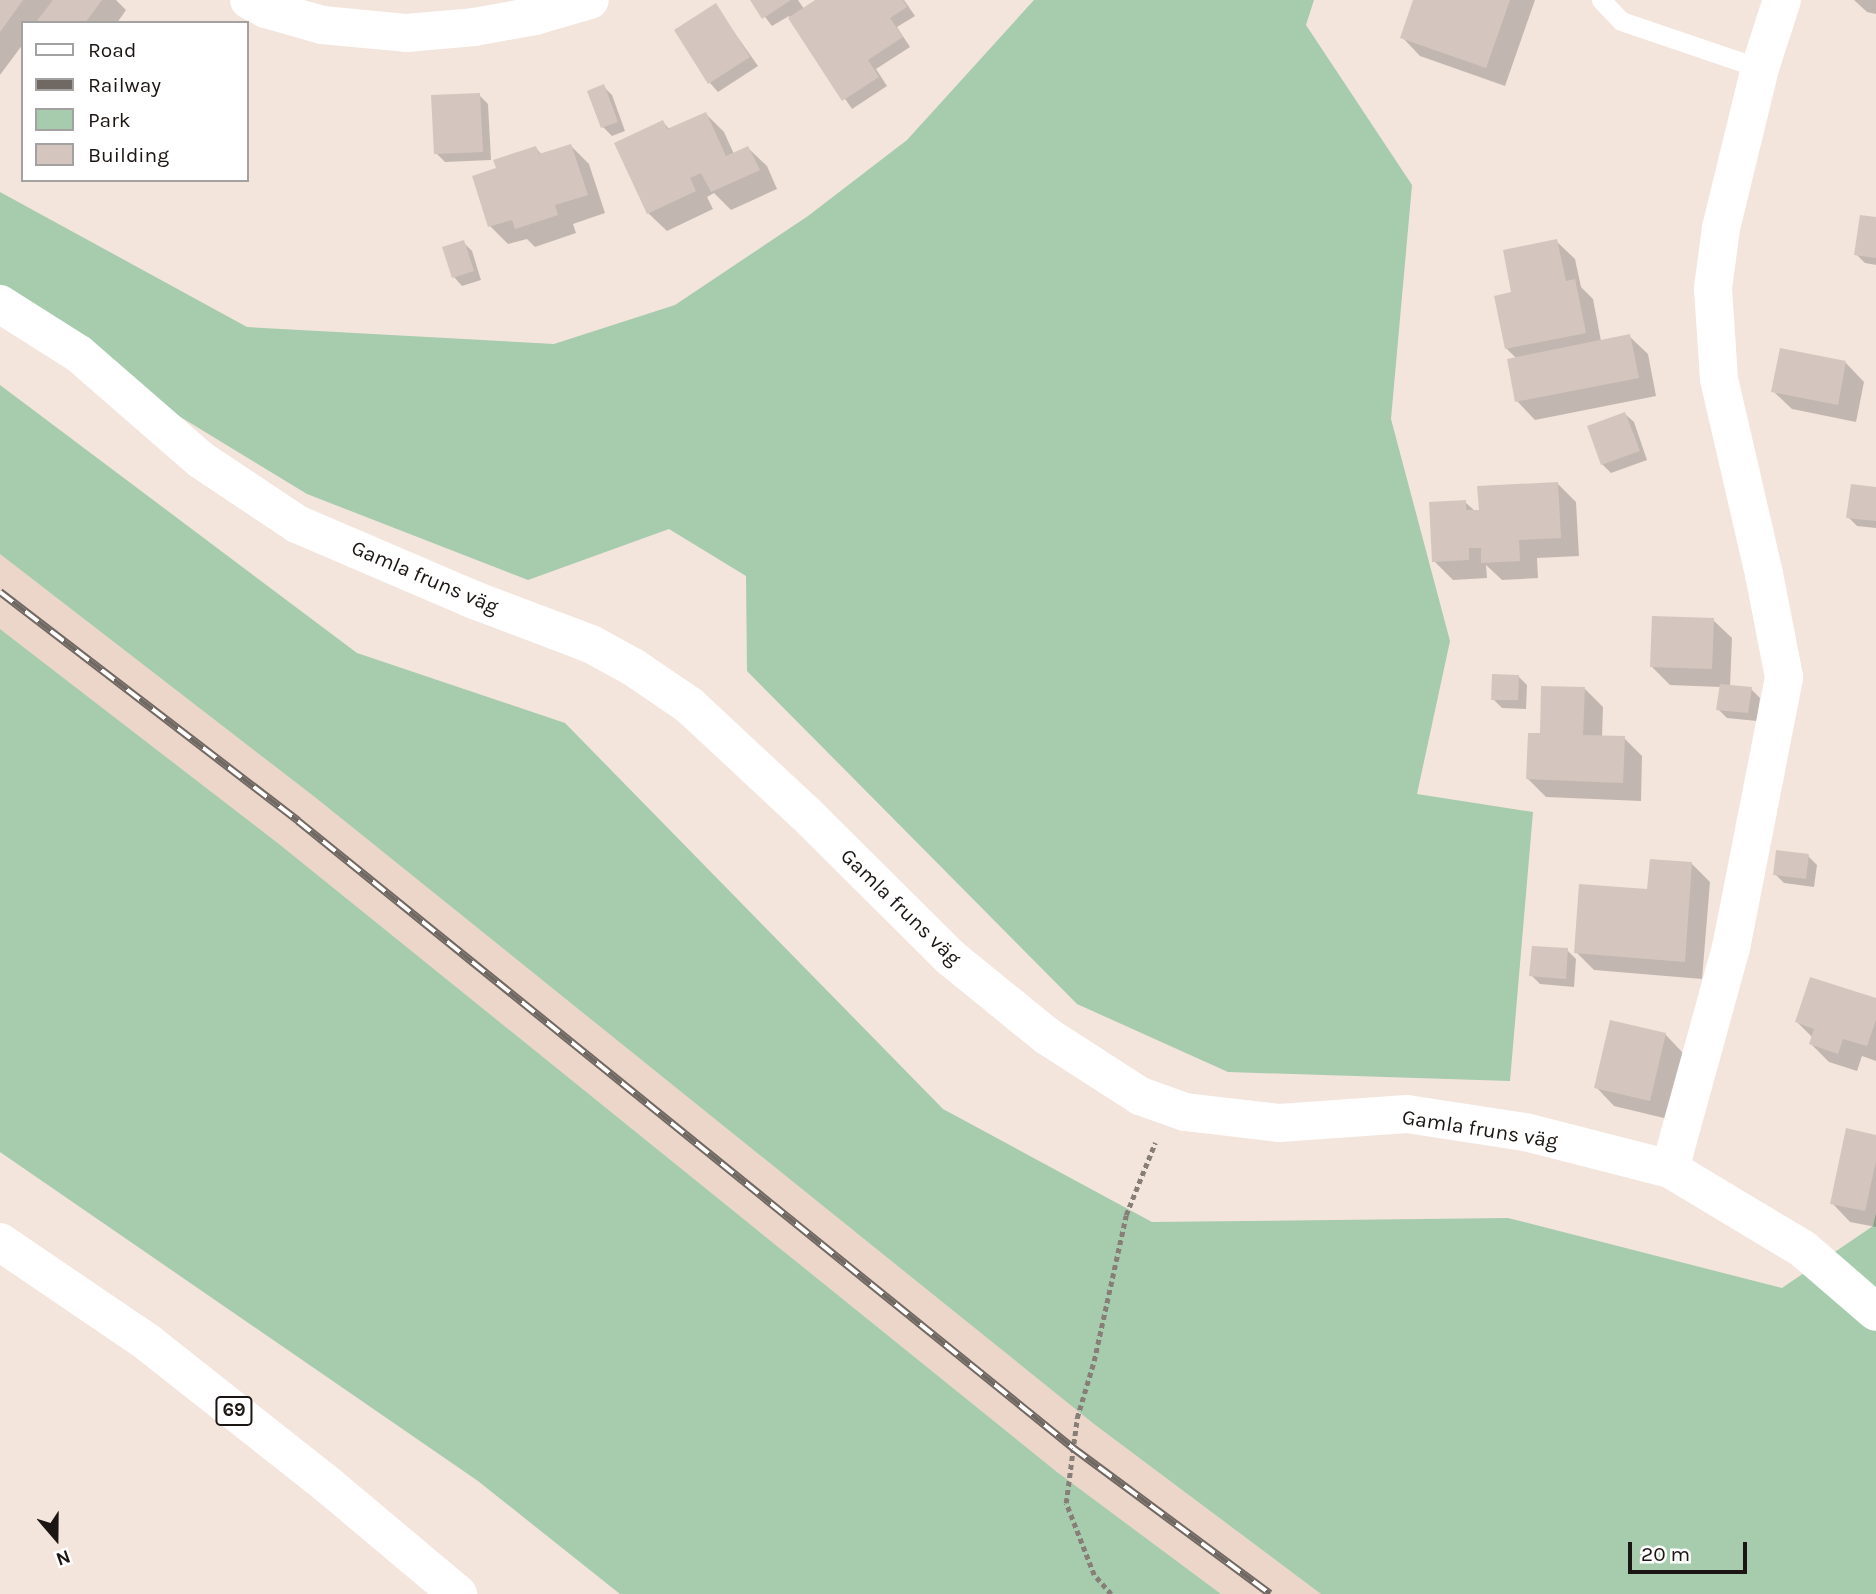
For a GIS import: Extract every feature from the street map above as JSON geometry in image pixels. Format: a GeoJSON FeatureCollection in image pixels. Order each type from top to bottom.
{"type":"FeatureCollection","features":[{"type":"Feature","properties":{"kind":"street"},"geometry":{"type":"LineString","coordinates":[[250,0],[266,9],[322,25],[406,33],[474,27],[536,16],[590,0]]}},
{"type":"Feature","properties":{"kind":"street"},"geometry":{"type":"LineString","coordinates":[[1670,1170],[1731,948],[1784,677],[1764,573],[1719,379],[1713,288],[1721,228],[1759,68],[1782,0]]}},
{"type":"Feature","properties":{"kind":"street","name":"Gamla fruns väg"},"geometry":{"type":"LineString","coordinates":[[0,304],[79,354],[201,460],[297,524],[477,601],[591,644],[633,667],[689,705],[972,975],[1046,1036],[1140,1096],[1210,1116],[1279,1123],[1407,1114],[1525,1132],[1670,1170],[1804,1250],[1876,1312]]}},
{"type":"Feature","properties":{"kind":"street","name":"69"},"geometry":{"type":"LineString","coordinates":[[0,1242],[147,1342],[328,1485],[458,1594]]}},
{"type":"Feature","properties":{"kind":"lane"},"geometry":{"type":"LineString","coordinates":[[1601,0],[1621,20],[1759,68]]}},
{"type":"Feature","properties":{"kind":"path"},"geometry":{"type":"LineString","coordinates":[[1111,1594],[1094,1575],[1066,1503],[1077,1418],[1094,1361],[1126,1215],[1164,1120],[1166,1105]]}},
{"type":"Feature","properties":{"kind":"shaded area"},"geometry":{"type":"Polygon","coordinates":[[[0,554],[316,798],[1094,1424],[1321,1594],[1221,1594],[1057,1472],[279,844],[0,629],[0,554]]]}},
{"type":"Feature","properties":{"kind":"green space"},"geometry":{"type":"Polygon","coordinates":[[[1034,0],[1314,0],[1306,25],[1412,185],[1391,419],[1450,641],[1417,794],[1533,812],[1510,1081],[1228,1072],[1077,1004],[747,671],[746,576],[669,529],[528,580],[307,494],[0,307],[0,192],[247,327],[554,344],[675,305],[808,216],[907,140],[1034,0]]]}},
{"type":"Feature","properties":{"kind":"green space"},"geometry":{"type":"Polygon","coordinates":[[[0,385],[357,653],[565,723],[943,1109],[1152,1222],[1508,1218],[1782,1288],[1873,1226],[1876,1213],[1876,1594],[1321,1594],[1094,1424],[316,798],[0,554],[0,385]]]}},
{"type":"Feature","properties":{"kind":"green space"},"geometry":{"type":"Polygon","coordinates":[[[0,629],[279,844],[1057,1472],[1221,1594],[620,1594],[478,1481],[0,1152],[0,629]]]}},
{"type":"Feature","properties":{"kind":"building"},"geometry":{"type":"Polygon","coordinates":[[[0,0],[23,0],[0,32],[0,0]]]}},
{"type":"Feature","properties":{"kind":"building"},"geometry":{"type":"Polygon","coordinates":[[[53,0],[102,0],[86,21],[37,21],[53,0]]]}},
{"type":"Feature","properties":{"kind":"building"},"geometry":{"type":"Polygon","coordinates":[[[750,0],[791,0],[762,19],[750,0]]]}},
{"type":"Feature","properties":{"kind":"building"},"geometry":{"type":"Polygon","coordinates":[[[815,0],[903,0],[907,7],[890,18],[903,37],[868,60],[879,77],[842,101],[788,18],[815,0]]]}},
{"type":"Feature","properties":{"kind":"building"},"geometry":{"type":"Polygon","coordinates":[[[1413,0],[1510,0],[1486,68],[1400,38],[1413,0]]]}},
{"type":"Feature","properties":{"kind":"building"},"geometry":{"type":"Polygon","coordinates":[[[716,3],[750,57],[708,84],[674,30],[716,3]]]}},
{"type":"Feature","properties":{"kind":"building"},"geometry":{"type":"Polygon","coordinates":[[[604,84],[618,122],[601,128],[587,91],[604,84]]]}},
{"type":"Feature","properties":{"kind":"building"},"geometry":{"type":"Polygon","coordinates":[[[480,93],[483,152],[434,154],[431,95],[480,93]]]}},
{"type":"Feature","properties":{"kind":"building"},"geometry":{"type":"Polygon","coordinates":[[[706,112],[726,156],[748,146],[760,170],[711,192],[701,173],[690,178],[696,191],[647,214],[614,143],[663,120],[667,129],[706,112]]]}},
{"type":"Feature","properties":{"kind":"building"},"geometry":{"type":"Polygon","coordinates":[[[571,144],[588,195],[555,205],[558,215],[515,229],[512,220],[488,227],[472,176],[496,168],[493,160],[536,146],[539,154],[571,144]]]}},
{"type":"Feature","properties":{"kind":"building"},"geometry":{"type":"Polygon","coordinates":[[[1860,215],[1876,217],[1876,258],[1854,255],[1860,215]]]}},
{"type":"Feature","properties":{"kind":"building"},"geometry":{"type":"Polygon","coordinates":[[[1557,239],[1566,281],[1575,279],[1586,333],[1505,349],[1494,296],[1511,292],[1503,250],[1557,239]]]}},
{"type":"Feature","properties":{"kind":"building"},"geometry":{"type":"Polygon","coordinates":[[[464,240],[474,271],[452,278],[442,247],[464,240]]]}},
{"type":"Feature","properties":{"kind":"building"},"geometry":{"type":"Polygon","coordinates":[[[1630,334],[1639,378],[1515,402],[1507,359],[1630,334]]]}},
{"type":"Feature","properties":{"kind":"building"},"geometry":{"type":"Polygon","coordinates":[[[1780,348],[1846,361],[1838,405],[1771,392],[1780,348]]]}},
{"type":"Feature","properties":{"kind":"building"},"geometry":{"type":"Polygon","coordinates":[[[1625,412],[1640,451],[1601,465],[1587,426],[1625,412]]]}},
{"type":"Feature","properties":{"kind":"building"},"geometry":{"type":"Polygon","coordinates":[[[1558,482],[1561,538],[1519,540],[1520,561],[1481,563],[1481,548],[1469,548],[1469,560],[1432,562],[1429,502],[1466,500],[1466,510],[1479,510],[1477,486],[1558,482]]]}},
{"type":"Feature","properties":{"kind":"building"},"geometry":{"type":"Polygon","coordinates":[[[1851,484],[1876,487],[1876,521],[1846,518],[1851,484]]]}},
{"type":"Feature","properties":{"kind":"building"},"geometry":{"type":"Polygon","coordinates":[[[1652,616],[1714,618],[1712,669],[1650,667],[1652,616]]]}},
{"type":"Feature","properties":{"kind":"building"},"geometry":{"type":"Polygon","coordinates":[[[1492,674],[1519,675],[1518,700],[1491,700],[1492,674]]]}},
{"type":"Feature","properties":{"kind":"building"},"geometry":{"type":"Polygon","coordinates":[[[1720,684],[1752,687],[1748,713],[1716,710],[1720,684]]]}},
{"type":"Feature","properties":{"kind":"building"},"geometry":{"type":"Polygon","coordinates":[[[1541,686],[1585,687],[1583,735],[1625,736],[1623,783],[1526,779],[1528,733],[1540,733],[1541,686]]]}},
{"type":"Feature","properties":{"kind":"building"},"geometry":{"type":"Polygon","coordinates":[[[1776,850],[1809,854],[1806,879],[1773,875],[1776,850]]]}},
{"type":"Feature","properties":{"kind":"building"},"geometry":{"type":"Polygon","coordinates":[[[1650,859],[1692,862],[1685,962],[1574,953],[1579,884],[1647,889],[1650,859]]]}},
{"type":"Feature","properties":{"kind":"building"},"geometry":{"type":"Polygon","coordinates":[[[1532,946],[1568,948],[1566,979],[1529,976],[1532,946]]]}},
{"type":"Feature","properties":{"kind":"building"},"geometry":{"type":"Polygon","coordinates":[[[1810,977],[1876,998],[1876,1020],[1867,1046],[1843,1039],[1838,1054],[1809,1044],[1814,1029],[1795,1022],[1810,977]]]}},
{"type":"Feature","properties":{"kind":"building"},"geometry":{"type":"Polygon","coordinates":[[[1610,1020],[1666,1033],[1650,1101],[1594,1088],[1610,1020]]]}},
{"type":"Feature","properties":{"kind":"building"},"geometry":{"type":"Polygon","coordinates":[[[1846,1128],[1876,1135],[1876,1161],[1865,1211],[1830,1204],[1846,1128]]]}},
{"type":"Feature","properties":{"kind":"railway"},"geometry":{"type":"LineString","coordinates":[[0,592],[298,821],[1073,1448],[1270,1594]]}}]}
